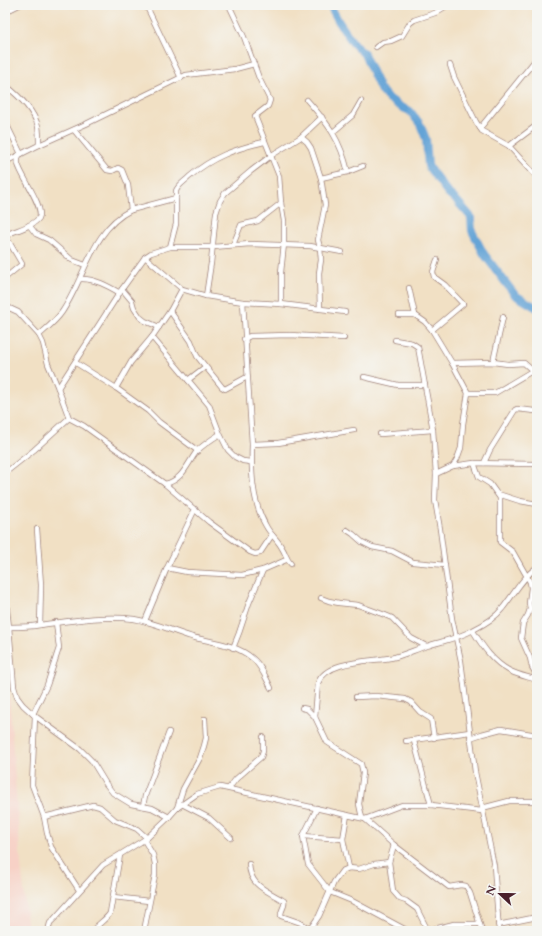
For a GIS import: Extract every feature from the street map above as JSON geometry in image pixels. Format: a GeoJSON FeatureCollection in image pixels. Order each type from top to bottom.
{"type":"FeatureCollection","features":[{"type":"Feature","properties":{"kind":"street"},"geometry":{"type":"LineString","coordinates":[[5,9],[6,5]]}},
{"type":"Feature","properties":{"kind":"street"},"geometry":{"type":"LineString","coordinates":[[5,12],[19,5]]}},
{"type":"Feature","properties":{"kind":"street"},"geometry":{"type":"LineString","coordinates":[[146,5],[181,78]]}},
{"type":"Feature","properties":{"kind":"street"},"geometry":{"type":"LineString","coordinates":[[229,5],[270,100],[268,106],[255,116],[264,142],[272,155],[279,176],[284,221],[281,304]]}},
{"type":"Feature","properties":{"kind":"street"},"geometry":{"type":"LineString","coordinates":[[376,46],[383,42],[391,41],[402,36],[410,23],[414,20],[435,13],[448,5]]}},
{"type":"Feature","properties":{"kind":"street"},"geometry":{"type":"LineString","coordinates":[[480,128],[537,58]]}},
{"type":"Feature","properties":{"kind":"street"},"geometry":{"type":"LineString","coordinates":[[5,162],[190,74],[235,69],[254,64]]}},
{"type":"Feature","properties":{"kind":"street"},"geometry":{"type":"LineString","coordinates":[[450,65],[454,77],[482,131],[509,146],[537,177]]}},
{"type":"Feature","properties":{"kind":"street"},"geometry":{"type":"LineString","coordinates":[[5,85],[21,98],[33,116],[38,126],[38,145]]}},
{"type":"Feature","properties":{"kind":"street"},"geometry":{"type":"LineString","coordinates":[[307,100],[333,132],[343,152],[348,172]]}},
{"type":"Feature","properties":{"kind":"street"},"geometry":{"type":"LineString","coordinates":[[333,132],[353,115],[362,101]]}},
{"type":"Feature","properties":{"kind":"street"},"geometry":{"type":"LineString","coordinates":[[206,296],[216,213],[220,201],[231,189],[272,155],[302,137],[322,117]]}},
{"type":"Feature","properties":{"kind":"street"},"geometry":{"type":"LineString","coordinates":[[5,121],[20,154],[18,163],[20,170],[39,206],[40,212],[38,219],[29,225],[6,235],[22,264],[5,278]]}},
{"type":"Feature","properties":{"kind":"street"},"geometry":{"type":"LineString","coordinates":[[509,146],[537,125]]}},
{"type":"Feature","properties":{"kind":"street"},"geometry":{"type":"LineString","coordinates":[[74,130],[106,170],[109,171],[118,168],[122,170],[128,185],[132,210]]}},
{"type":"Feature","properties":{"kind":"street"},"geometry":{"type":"LineString","coordinates":[[302,137],[311,148],[321,178],[324,205],[324,215],[318,240],[320,248],[320,309]]}},
{"type":"Feature","properties":{"kind":"street"},"geometry":{"type":"LineString","coordinates":[[170,247],[176,224],[176,191],[178,187],[195,171],[216,158],[236,149],[264,142]]}},
{"type":"Feature","properties":{"kind":"street"},"geometry":{"type":"LineString","coordinates":[[321,178],[348,172],[363,166]]}},
{"type":"Feature","properties":{"kind":"street"},"geometry":{"type":"LineString","coordinates":[[39,335],[56,320],[62,312],[80,279],[85,265],[101,236],[109,225],[125,213],[132,210],[176,198]]}},
{"type":"Feature","properties":{"kind":"street"},"geometry":{"type":"LineString","coordinates":[[233,245],[241,225],[258,221],[281,203]]}},
{"type":"Feature","properties":{"kind":"street"},"geometry":{"type":"LineString","coordinates":[[29,225],[36,234],[49,240],[72,260],[85,265]]}},
{"type":"Feature","properties":{"kind":"street"},"geometry":{"type":"LineString","coordinates":[[58,388],[145,257],[170,247],[213,247],[250,244],[284,244],[342,252]]}},
{"type":"Feature","properties":{"kind":"street"},"geometry":{"type":"LineString","coordinates":[[145,257],[182,289],[206,296],[243,302],[281,304],[345,312]]}},
{"type":"Feature","properties":{"kind":"street"},"geometry":{"type":"LineString","coordinates":[[432,330],[463,304],[446,285],[434,277],[433,272],[437,260]]}},
{"type":"Feature","properties":{"kind":"street"},"geometry":{"type":"LineString","coordinates":[[80,279],[92,280],[121,291],[132,301],[134,308],[140,317],[158,327]]}},
{"type":"Feature","properties":{"kind":"street"},"geometry":{"type":"LineString","coordinates":[[409,288],[415,315]]}},
{"type":"Feature","properties":{"kind":"street"},"geometry":{"type":"LineString","coordinates":[[116,388],[131,362],[152,338],[170,311],[182,289]]}},
{"type":"Feature","properties":{"kind":"street"},"geometry":{"type":"LineString","coordinates":[[243,302],[244,339],[252,444],[251,462],[256,503],[265,524],[283,548],[286,560],[291,564]]}},
{"type":"Feature","properties":{"kind":"street"},"geometry":{"type":"LineString","coordinates":[[5,306],[18,312],[39,335],[48,364],[69,418],[84,426],[165,484],[209,522],[255,554],[260,553],[263,550],[272,535]]}},
{"type":"Feature","properties":{"kind":"street"},"geometry":{"type":"LineString","coordinates":[[170,311],[191,341],[197,356],[223,388],[225,389],[247,377]]}},
{"type":"Feature","properties":{"kind":"street"},"geometry":{"type":"LineString","coordinates":[[399,315],[415,315],[425,322],[432,330],[452,363],[468,393],[460,448],[453,466]]}},
{"type":"Feature","properties":{"kind":"street"},"geometry":{"type":"LineString","coordinates":[[494,362],[503,317]]}},
{"type":"Feature","properties":{"kind":"street"},"geometry":{"type":"LineString","coordinates":[[244,333],[250,336],[344,338]]}},
{"type":"Feature","properties":{"kind":"street"},"geometry":{"type":"LineString","coordinates":[[244,339],[250,336]]}},
{"type":"Feature","properties":{"kind":"street"},"geometry":{"type":"LineString","coordinates":[[152,338],[210,407],[220,434],[228,450],[235,457],[251,462]]}},
{"type":"Feature","properties":{"kind":"street"},"geometry":{"type":"LineString","coordinates":[[395,340],[416,345],[418,348],[426,385],[433,430],[436,474],[435,500],[452,619],[461,661],[475,772],[494,866],[499,931]]}},
{"type":"Feature","properties":{"kind":"street"},"geometry":{"type":"LineString","coordinates":[[76,363],[116,388],[148,411],[198,451]]}},
{"type":"Feature","properties":{"kind":"street"},"geometry":{"type":"LineString","coordinates":[[452,363],[524,363],[535,370],[537,383]]}},
{"type":"Feature","properties":{"kind":"street"},"geometry":{"type":"LineString","coordinates":[[188,380],[205,367]]}},
{"type":"Feature","properties":{"kind":"street"},"geometry":{"type":"LineString","coordinates":[[468,393],[495,393],[535,370]]}},
{"type":"Feature","properties":{"kind":"street"},"geometry":{"type":"LineString","coordinates":[[364,377],[398,385],[426,385]]}},
{"type":"Feature","properties":{"kind":"street"},"geometry":{"type":"LineString","coordinates":[[484,463],[490,450],[515,410],[537,410]]}},
{"type":"Feature","properties":{"kind":"street"},"geometry":{"type":"LineString","coordinates":[[5,472],[34,450],[69,418]]}},
{"type":"Feature","properties":{"kind":"street"},"geometry":{"type":"LineString","coordinates":[[252,444],[284,442],[354,430]]}},
{"type":"Feature","properties":{"kind":"street"},"geometry":{"type":"LineString","coordinates":[[380,434],[433,430]]}},
{"type":"Feature","properties":{"kind":"street"},"geometry":{"type":"LineString","coordinates":[[165,484],[172,483],[177,479],[198,451],[210,440],[220,434]]}},
{"type":"Feature","properties":{"kind":"street"},"geometry":{"type":"LineString","coordinates":[[436,474],[453,466],[474,463],[537,464]]}},
{"type":"Feature","properties":{"kind":"street"},"geometry":{"type":"LineString","coordinates":[[474,463],[479,477],[490,484],[498,494],[501,503],[500,542],[513,552],[531,588],[529,603],[530,610],[523,623],[521,638],[537,676]]}},
{"type":"Feature","properties":{"kind":"street"},"geometry":{"type":"LineString","coordinates":[[498,494],[520,501],[537,504]]}},
{"type":"Feature","properties":{"kind":"street"},"geometry":{"type":"LineString","coordinates":[[145,621],[167,568],[195,509]]}},
{"type":"Feature","properties":{"kind":"street"},"geometry":{"type":"LineString","coordinates":[[37,529],[40,560],[40,625]]}},
{"type":"Feature","properties":{"kind":"street"},"geometry":{"type":"LineString","coordinates":[[347,530],[362,542],[372,547],[392,551],[413,562],[445,564]]}},
{"type":"Feature","properties":{"kind":"street"},"geometry":{"type":"LineString","coordinates":[[167,568],[187,572],[242,575],[263,570],[286,560]]}},
{"type":"Feature","properties":{"kind":"street"},"geometry":{"type":"LineString","coordinates":[[315,718],[318,682],[326,671],[348,664],[396,657],[426,646],[456,638],[473,630],[502,610],[526,576],[537,567]]}},
{"type":"Feature","properties":{"kind":"street"},"geometry":{"type":"LineString","coordinates":[[233,648],[249,603],[263,570]]}},
{"type":"Feature","properties":{"kind":"street"},"geometry":{"type":"LineString","coordinates":[[5,593],[14,687],[17,697],[34,715],[60,733],[92,761],[113,794],[131,804],[152,808],[169,817]]}},
{"type":"Feature","properties":{"kind":"street"},"geometry":{"type":"LineString","coordinates":[[321,598],[339,604],[358,605],[392,618],[411,638],[426,646]]}},
{"type":"Feature","properties":{"kind":"street"},"geometry":{"type":"LineString","coordinates":[[9,627],[107,618],[145,621],[233,648],[252,658],[271,688]]}},
{"type":"Feature","properties":{"kind":"street"},"geometry":{"type":"LineString","coordinates":[[56,622],[59,648],[47,685],[34,715],[32,785],[44,817],[51,847],[79,890]]}},
{"type":"Feature","properties":{"kind":"street"},"geometry":{"type":"LineString","coordinates":[[473,630],[489,656],[511,672],[537,680]]}},
{"type":"Feature","properties":{"kind":"street"},"geometry":{"type":"LineString","coordinates":[[356,697],[376,696],[408,700],[420,712],[431,719],[434,738]]}},
{"type":"Feature","properties":{"kind":"street"},"geometry":{"type":"LineString","coordinates":[[302,708],[307,709],[315,718],[327,742],[361,764],[363,773],[359,804],[363,818],[394,845],[449,887],[461,885],[466,886],[470,893],[482,931]]}},
{"type":"Feature","properties":{"kind":"street"},"geometry":{"type":"LineString","coordinates":[[48,931],[50,923],[79,890],[103,866],[145,839],[169,817],[176,808],[183,789],[200,758],[204,746],[206,738],[204,719]]}},
{"type":"Feature","properties":{"kind":"street"},"geometry":{"type":"LineString","coordinates":[[470,738],[502,730],[537,735]]}},
{"type":"Feature","properties":{"kind":"street"},"geometry":{"type":"LineString","coordinates":[[143,806],[145,796],[169,732]]}},
{"type":"Feature","properties":{"kind":"street"},"geometry":{"type":"LineString","coordinates":[[406,741],[470,732]]}},
{"type":"Feature","properties":{"kind":"street"},"geometry":{"type":"LineString","coordinates":[[229,788],[236,779],[261,758],[263,751],[263,737]]}},
{"type":"Feature","properties":{"kind":"street"},"geometry":{"type":"LineString","coordinates":[[414,741],[431,805]]}},
{"type":"Feature","properties":{"kind":"street"},"geometry":{"type":"LineString","coordinates":[[176,808],[197,794],[208,789],[220,787],[363,818],[402,805],[431,805],[482,809],[509,802],[537,801]]}},
{"type":"Feature","properties":{"kind":"street"},"geometry":{"type":"LineString","coordinates":[[182,804],[209,818],[231,838]]}},
{"type":"Feature","properties":{"kind":"street"},"geometry":{"type":"LineString","coordinates":[[44,817],[97,805],[115,820],[137,829],[145,839],[155,864],[155,875],[148,901],[144,931]]}},
{"type":"Feature","properties":{"kind":"street"},"geometry":{"type":"LineString","coordinates":[[316,808],[303,836],[308,864],[330,892],[352,901],[408,931]]}},
{"type":"Feature","properties":{"kind":"street"},"geometry":{"type":"LineString","coordinates":[[347,815],[343,839],[349,868]]}},
{"type":"Feature","properties":{"kind":"street"},"geometry":{"type":"LineString","coordinates":[[303,836],[343,839]]}},
{"type":"Feature","properties":{"kind":"street"},"geometry":{"type":"LineString","coordinates":[[394,845],[389,862],[393,891],[400,899],[414,905],[427,931],[454,924],[480,924]]}},
{"type":"Feature","properties":{"kind":"street"},"geometry":{"type":"LineString","coordinates":[[93,931],[108,917],[110,913],[120,854]]}},
{"type":"Feature","properties":{"kind":"street"},"geometry":{"type":"LineString","coordinates":[[249,864],[249,870],[257,885],[284,901],[285,904],[281,912],[281,916],[301,922],[311,930],[342,870],[349,868],[359,869],[374,864],[389,862]]}},
{"type":"Feature","properties":{"kind":"street"},"geometry":{"type":"LineString","coordinates":[[537,884],[537,901]]}},
{"type":"Feature","properties":{"kind":"street"},"geometry":{"type":"LineString","coordinates":[[113,897],[148,901]]}},
{"type":"Feature","properties":{"kind":"street"},"geometry":{"type":"LineString","coordinates":[[498,925],[537,917]]}},
{"type":"Feature","properties":{"kind":"shaded area"},"geometry":{"type":"Polygon","coordinates":[[[5,633],[21,865],[28,931],[5,931],[5,633]]]}},
{"type":"Feature","properties":{"kind":"waterway"},"geometry":{"type":"LineString","coordinates":[[332,5],[332,9],[339,22],[353,43],[364,54],[380,89],[387,97],[401,107],[410,111],[420,124],[426,139],[428,166],[448,193],[471,217],[472,231],[484,254],[515,295],[537,308]]}}]}
